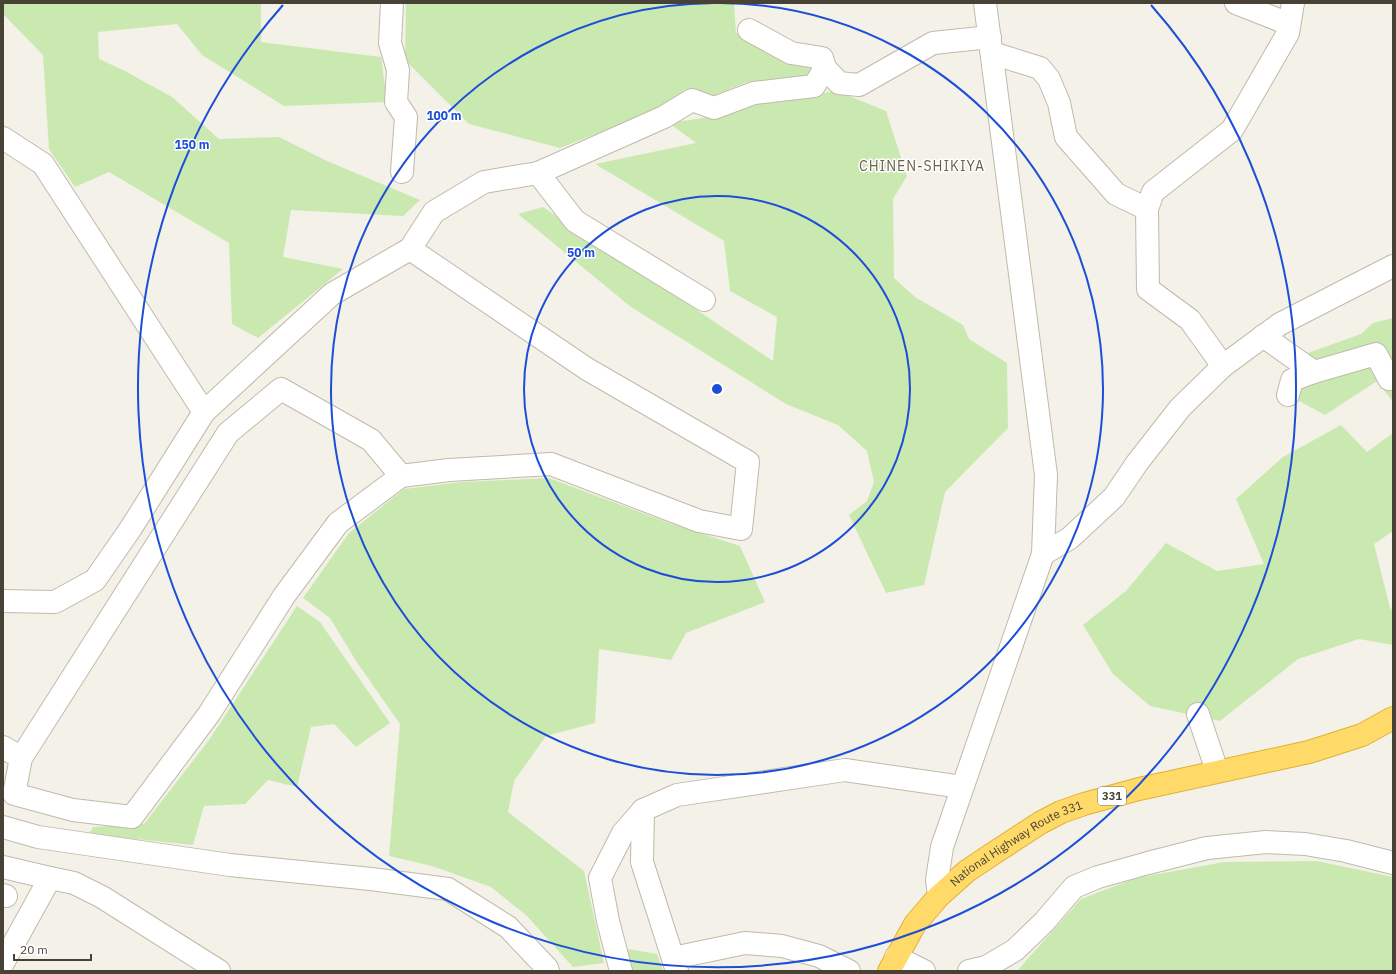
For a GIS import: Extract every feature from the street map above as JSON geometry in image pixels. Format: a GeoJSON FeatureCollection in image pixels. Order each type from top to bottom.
{"type":"FeatureCollection","features":[{"type":"Feature","properties":{"kind":"highway","name":"National Highway Route 331"},"geometry":{"type":"LineString","coordinates":[[892,964],[915,924],[939,896],[967,872],[994,853],[1040,823],[1061,812],[1139,789],[1309,752],[1362,734],[1393,718]]}},
{"type":"Feature","properties":{"kind":"street"},"geometry":{"type":"LineString","coordinates":[[392,3],[390,43],[398,70],[396,102],[406,117],[402,172]]}},
{"type":"Feature","properties":{"kind":"street"},"geometry":{"type":"LineString","coordinates":[[939,896],[937,880],[942,846],[1043,554],[1046,475],[985,3]]}},
{"type":"Feature","properties":{"kind":"street"},"geometry":{"type":"LineString","coordinates":[[1223,366],[1190,320],[1148,289],[1147,210],[1153,192],[1232,130],[1288,33],[1291,13],[1236,3]]}},
{"type":"Feature","properties":{"kind":"street"},"geometry":{"type":"LineString","coordinates":[[748,30],[791,53],[822,58],[824,68],[838,83],[859,85],[933,42],[991,45],[1040,68],[1049,79],[1059,103],[1066,137],[1116,194],[1147,210]]}},
{"type":"Feature","properties":{"kind":"street"},"geometry":{"type":"LineString","coordinates":[[3,601],[55,602],[95,580],[131,528],[204,412],[332,294],[410,249],[434,212],[484,182],[538,173],[664,117],[692,100],[714,108],[754,92],[814,86],[824,68]]}},
{"type":"Feature","properties":{"kind":"street"},"geometry":{"type":"LineString","coordinates":[[3,138],[43,164],[204,412]]}},
{"type":"Feature","properties":{"kind":"street"},"geometry":{"type":"LineString","coordinates":[[538,173],[574,221],[704,300]]}},
{"type":"Feature","properties":{"kind":"street"},"geometry":{"type":"LineString","coordinates":[[401,476],[371,440],[281,390],[228,433],[12,752],[14,794],[73,810],[132,817],[209,714],[284,596],[338,523],[401,476],[449,470],[551,464],[699,521],[741,529],[748,462],[587,369],[410,249]]}},
{"type":"Feature","properties":{"kind":"street"},"geometry":{"type":"LineString","coordinates":[[1043,554],[1070,538],[1114,497],[1137,463],[1180,408],[1223,366],[1280,324],[1393,266]]}},
{"type":"Feature","properties":{"kind":"street"},"geometry":{"type":"LineString","coordinates":[[1263,336],[1314,372]]}},
{"type":"Feature","properties":{"kind":"street"},"geometry":{"type":"LineString","coordinates":[[1288,395],[1292,380],[1376,354],[1388,379]]}},
{"type":"Feature","properties":{"kind":"street"},"geometry":{"type":"LineString","coordinates":[[1198,714],[1217,771]]}},
{"type":"Feature","properties":{"kind":"street"},"geometry":{"type":"LineString","coordinates":[[621,971],[608,921],[600,878],[624,833],[643,810],[677,794],[845,770],[962,787]]}},
{"type":"Feature","properties":{"kind":"street"},"geometry":{"type":"LineString","coordinates":[[643,810],[642,862],[675,964],[745,943],[782,946],[819,956],[849,971]]}},
{"type":"Feature","properties":{"kind":"street"},"geometry":{"type":"LineString","coordinates":[[3,827],[38,837],[230,865],[371,878],[448,889],[508,927],[547,968],[548,971]]}},
{"type":"Feature","properties":{"kind":"street"},"geometry":{"type":"LineString","coordinates":[[969,971],[986,967],[1015,950],[1044,922],[1074,887],[1098,877],[1155,861],[1207,848],[1266,842],[1305,844],[1346,851],[1393,863]]}},
{"type":"Feature","properties":{"kind":"street"},"geometry":{"type":"LineString","coordinates":[[3,867],[74,883],[102,897],[219,971]]}},
{"type":"Feature","properties":{"kind":"street"},"geometry":{"type":"LineString","coordinates":[[3,963],[50,878]]}},
{"type":"Feature","properties":{"kind":"street"},"geometry":{"type":"LineString","coordinates":[[892,964],[924,971]]}},
{"type":"Feature","properties":{"kind":"green space"},"geometry":{"type":"Polygon","coordinates":[[[3,3],[261,3],[261,42],[381,57],[387,102],[284,106],[202,55],[177,24],[98,32],[99,59],[123,70],[172,97],[219,139],[279,137],[327,161],[420,200],[403,216],[291,210],[283,257],[343,269],[258,338],[232,324],[229,243],[109,172],[75,187],[49,149],[43,55],[3,14],[3,3]]]}},
{"type":"Feature","properties":{"kind":"green space"},"geometry":{"type":"Polygon","coordinates":[[[406,3],[734,3],[736,33],[812,65],[807,78],[747,82],[710,97],[686,89],[657,110],[560,148],[469,124],[405,60],[406,3]]]}},
{"type":"Feature","properties":{"kind":"green space"},"geometry":{"type":"Polygon","coordinates":[[[837,91],[886,111],[907,176],[893,199],[894,278],[915,297],[963,325],[969,339],[1007,363],[1008,428],[945,492],[924,585],[886,593],[849,515],[867,501],[874,482],[867,451],[838,425],[786,404],[631,307],[518,214],[543,207],[773,361],[777,317],[730,291],[724,241],[595,164],[696,143],[669,123],[703,118],[752,104],[837,91]]]}},
{"type":"Feature","properties":{"kind":"green space"},"geometry":{"type":"Polygon","coordinates":[[[1393,318],[1393,402],[1377,381],[1325,415],[1299,401],[1308,353],[1361,334],[1373,323],[1393,318]]]}},
{"type":"Feature","properties":{"kind":"green space"},"geometry":{"type":"Polygon","coordinates":[[[1341,425],[1367,452],[1393,433],[1393,531],[1374,544],[1390,608],[1393,610],[1393,645],[1359,639],[1298,659],[1220,721],[1150,706],[1113,674],[1083,625],[1126,591],[1166,543],[1217,571],[1264,564],[1236,499],[1283,457],[1341,425]]]}},
{"type":"Feature","properties":{"kind":"green space"},"geometry":{"type":"Polygon","coordinates":[[[549,478],[672,524],[740,546],[765,602],[686,633],[671,660],[599,649],[595,723],[546,736],[514,781],[508,812],[584,871],[604,963],[573,967],[527,916],[491,887],[432,866],[389,856],[400,724],[356,661],[330,618],[303,598],[349,533],[404,489],[462,482],[549,478]]]}},
{"type":"Feature","properties":{"kind":"green space"},"geometry":{"type":"Polygon","coordinates":[[[297,606],[320,622],[390,723],[356,747],[334,724],[311,727],[297,787],[268,780],[245,804],[204,806],[193,845],[89,834],[93,827],[144,824],[209,740],[297,606]]]}},
{"type":"Feature","properties":{"kind":"green space"},"geometry":{"type":"Polygon","coordinates":[[[1317,861],[1393,877],[1393,971],[1017,971],[1081,899],[1136,878],[1224,862],[1317,861]]]}},
{"type":"Feature","properties":{"kind":"green space"},"geometry":{"type":"Polygon","coordinates":[[[628,949],[657,954],[663,971],[632,971],[628,949]]]}},
{"type":"Feature","properties":{"kind":"district","name":"CHINEN-SHIKIYA"},"geometry":{"type":"Point","coordinates":[922,166]}}]}
